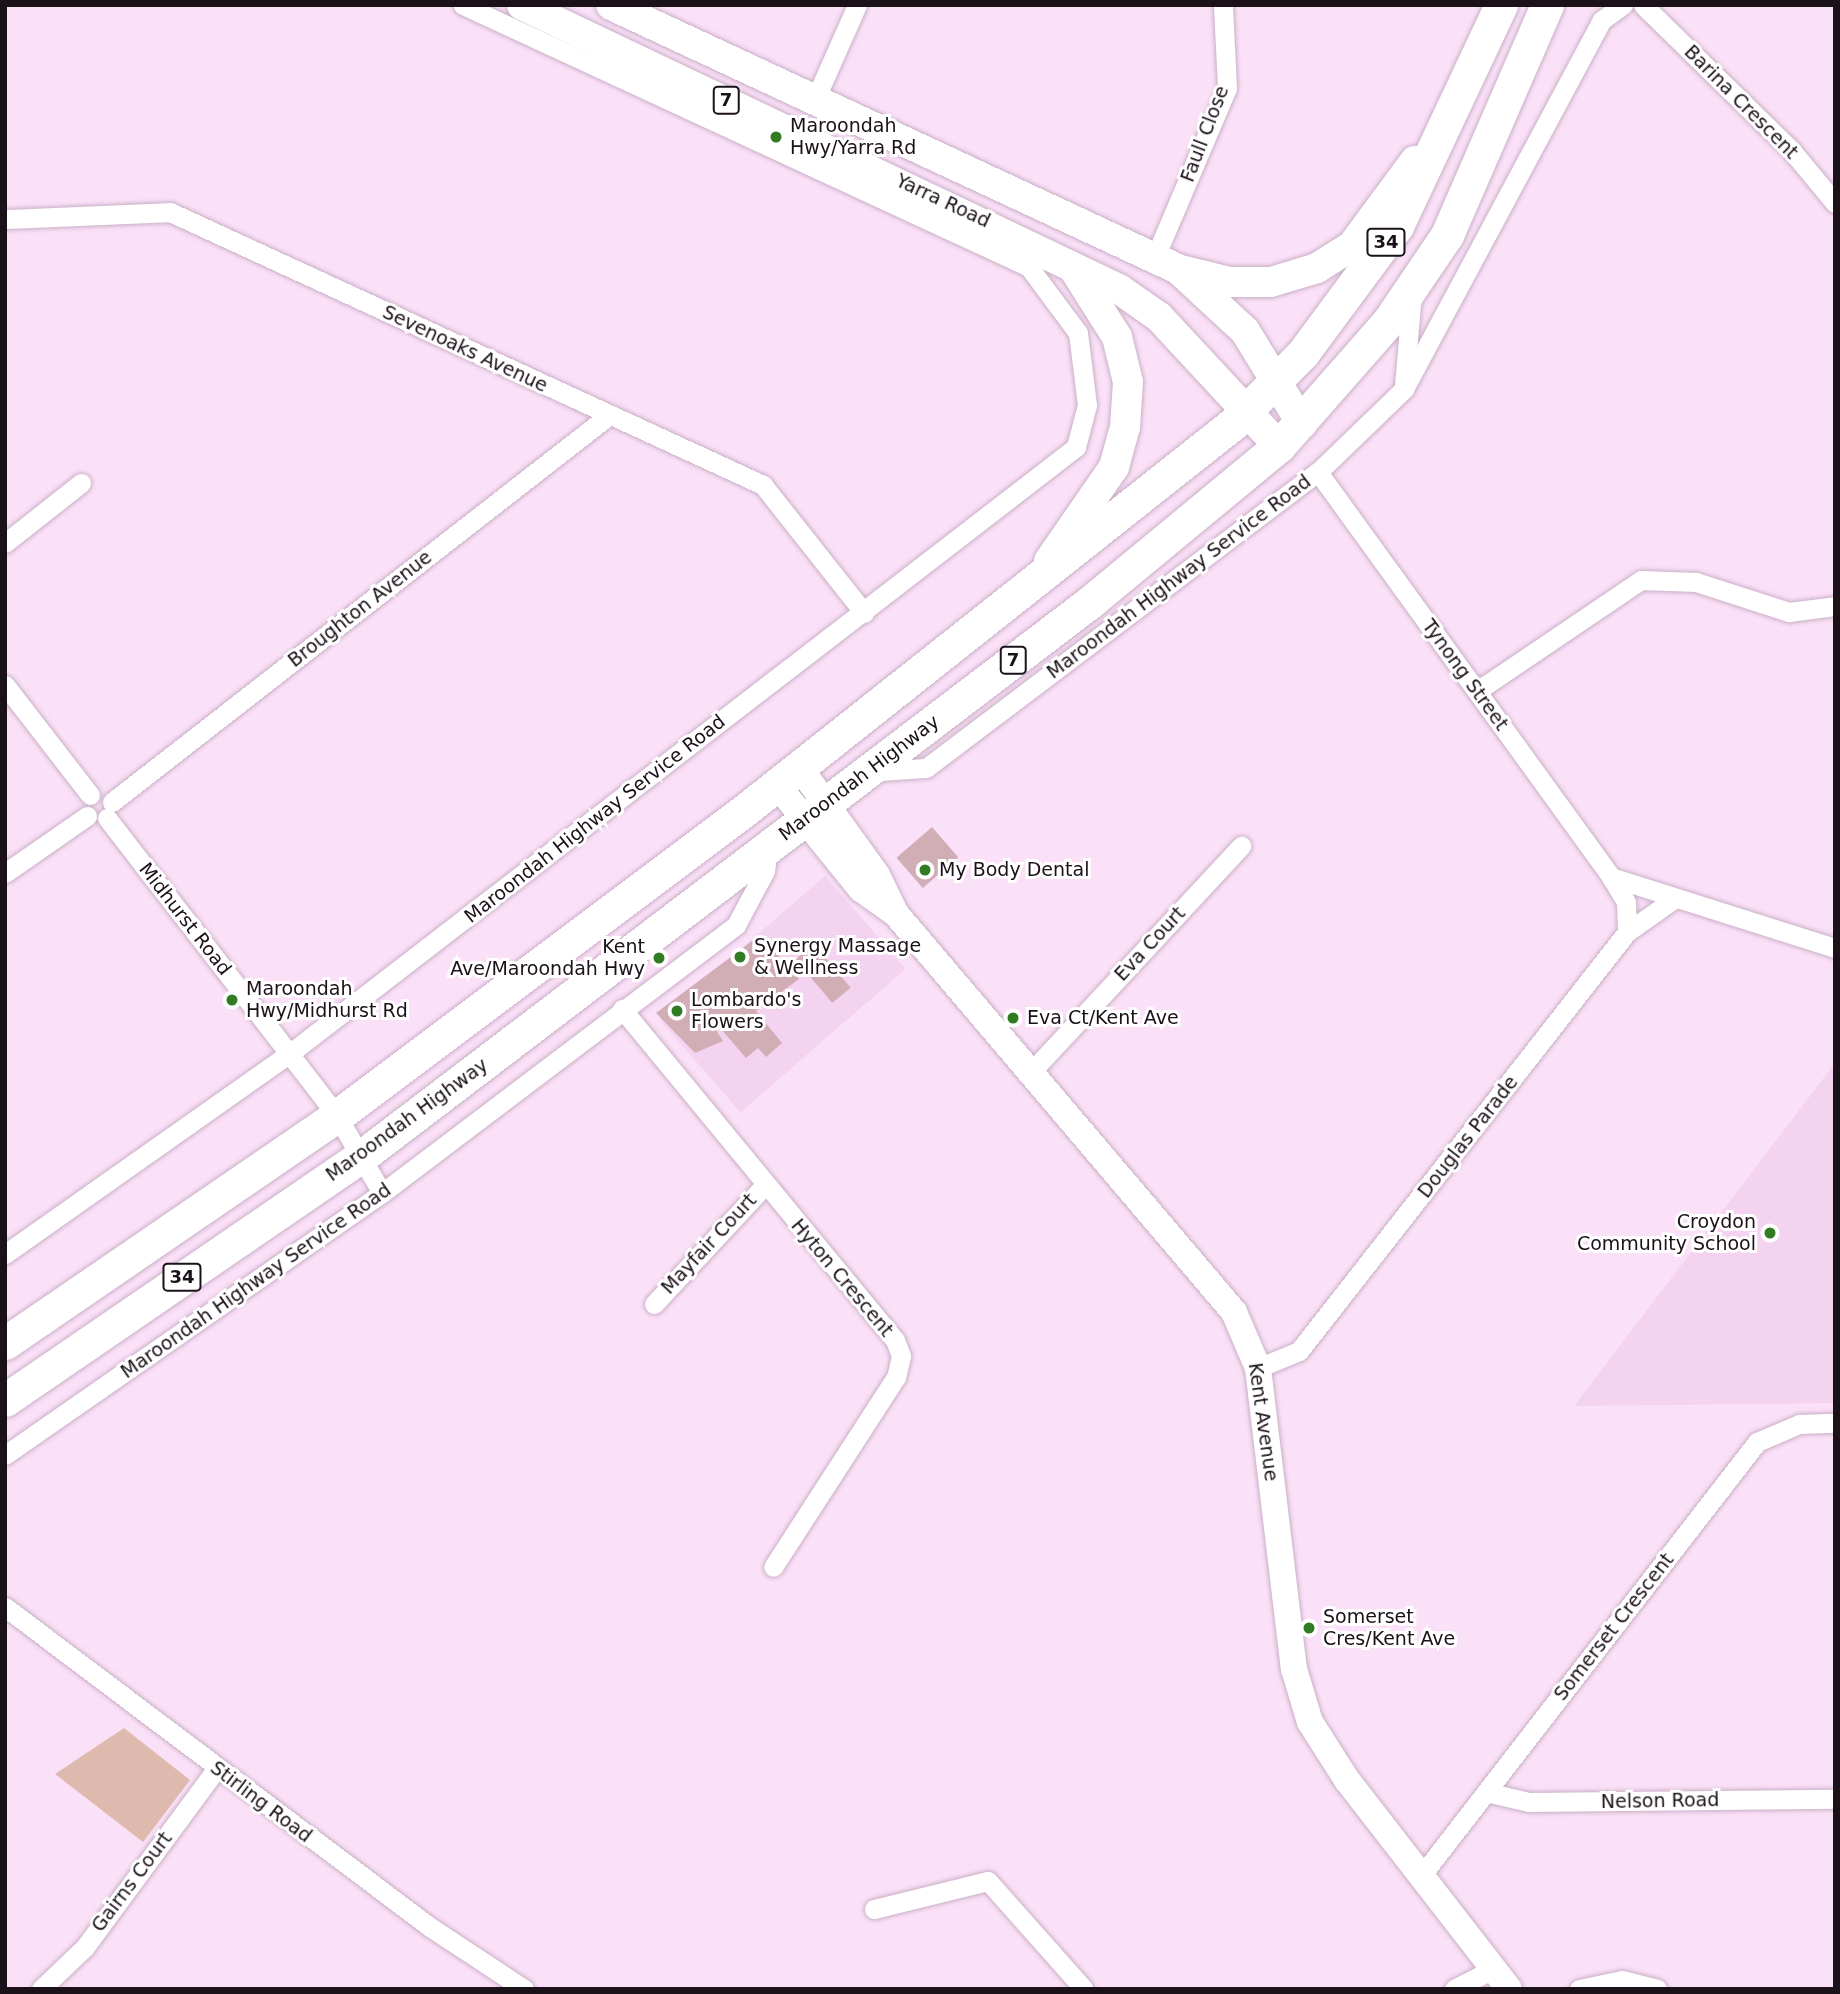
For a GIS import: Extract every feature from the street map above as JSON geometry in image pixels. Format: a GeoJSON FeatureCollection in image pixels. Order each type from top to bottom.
{"type":"FeatureCollection","features":[{"type":"Feature","properties":{"kind":"highway","name":"34"},"geometry":{"type":"LineString","coordinates":[[1245,411],[1273,385],[1339,310],[1397,226],[1500,5]]}},
{"type":"Feature","properties":{"kind":"highway","name":"Maroondah Highway"},"geometry":{"type":"LineString","coordinates":[[5,1400],[362,1156],[1089,603],[1291,435],[1412,289],[1479,174],[1547,5]]}},
{"type":"Feature","properties":{"kind":"highway"},"geometry":{"type":"LineString","coordinates":[[788,777],[1245,411]]}},
{"type":"Feature","properties":{"kind":"highway","name":"34"},"geometry":{"type":"LineString","coordinates":[[5,1343],[337,1116],[788,777]]}},
{"type":"Feature","properties":{"kind":"main road","name":"Yarra Road"},"geometry":{"type":"LineString","coordinates":[[522,5],[925,204],[1060,257],[1159,317],[1245,411],[1291,435]]}},
{"type":"Feature","properties":{"kind":"main road","name":"Yarra Road"},"geometry":{"type":"LineString","coordinates":[[611,5],[814,102],[1166,263],[1245,331],[1273,385],[1291,435]]}},
{"type":"Feature","properties":{"kind":"main road"},"geometry":{"type":"LineString","coordinates":[[1159,317],[1173,300],[1166,263],[1229,282],[1272,282],[1317,268],[1352,246],[1380,217],[1467,79]]}},
{"type":"Feature","properties":{"kind":"main road"},"geometry":{"type":"LineString","coordinates":[[925,204],[944,160]]}},
{"type":"Feature","properties":{"kind":"main road"},"geometry":{"type":"LineString","coordinates":[[1034,581],[1114,467],[1125,426],[1128,382],[1116,337],[1092,291],[1060,257]]}},
{"type":"Feature","properties":{"kind":"main road","name":"Kent Avenue"},"geometry":{"type":"LineString","coordinates":[[788,777],[895,914],[1234,1312],[1258,1368],[1302,1697],[1326,1751],[1501,1979]]}},
{"type":"Feature","properties":{"kind":"street"},"geometry":{"type":"LineString","coordinates":[[463,5],[925,204]]}},
{"type":"Feature","properties":{"kind":"street"},"geometry":{"type":"LineString","coordinates":[[814,102],[857,5]]}},
{"type":"Feature","properties":{"kind":"street","name":"Faull Close"},"geometry":{"type":"LineString","coordinates":[[1166,263],[1227,88],[1223,5]]}},
{"type":"Feature","properties":{"kind":"street","name":"Maroondah Highway Service Road"},"geometry":{"type":"LineString","coordinates":[[866,772],[926,768],[1318,472],[1404,389],[1602,20],[1623,5]]}},
{"type":"Feature","properties":{"kind":"street","name":"Barina Crescent"},"geometry":{"type":"LineString","coordinates":[[1643,5],[1791,150],[1835,203]]}},
{"type":"Feature","properties":{"kind":"street","name":"Maroondah Highway Service Road"},"geometry":{"type":"LineString","coordinates":[[5,1254],[289,1054],[1076,447],[1087,405],[1071,319],[1029,267],[925,204]]}},
{"type":"Feature","properties":{"kind":"street","name":"Sevenoaks Avenue"},"geometry":{"type":"LineString","coordinates":[[5,219],[170,212],[608,416],[763,485],[864,613]]}},
{"type":"Feature","properties":{"kind":"street"},"geometry":{"type":"LineString","coordinates":[[1404,389],[1412,289]]}},
{"type":"Feature","properties":{"kind":"street","name":"Broughton Avenue"},"geometry":{"type":"LineString","coordinates":[[5,873],[102,812],[608,416]]}},
{"type":"Feature","properties":{"kind":"street","name":"Tynong Street"},"geometry":{"type":"LineString","coordinates":[[1318,472],[1611,877],[1626,902],[1627,932]]}},
{"type":"Feature","properties":{"kind":"street"},"geometry":{"type":"LineString","coordinates":[[5,543],[82,483]]}},
{"type":"Feature","properties":{"kind":"street"},"geometry":{"type":"LineString","coordinates":[[1477,691],[1641,580],[1696,582],[1789,612],[1835,606]]}},
{"type":"Feature","properties":{"kind":"street"},"geometry":{"type":"LineString","coordinates":[[5,685],[102,812]]}},
{"type":"Feature","properties":{"kind":"street","name":"Midhurst Road"},"geometry":{"type":"LineString","coordinates":[[102,812],[337,1116],[383,1194]]}},
{"type":"Feature","properties":{"kind":"street","name":"Eva Court"},"geometry":{"type":"LineString","coordinates":[[1031,1072],[1241,846]]}},
{"type":"Feature","properties":{"kind":"street","name":"Maroondah Highway Service Road"},"geometry":{"type":"LineString","coordinates":[[5,1455],[383,1194],[622,1009],[736,925],[765,871],[768,847]]}},
{"type":"Feature","properties":{"kind":"street"},"geometry":{"type":"LineString","coordinates":[[1611,877],[1835,948]]}},
{"type":"Feature","properties":{"kind":"street","name":"Douglas Parade"},"geometry":{"type":"LineString","coordinates":[[1258,1368],[1299,1351],[1318,1331],[1627,932],[1674,899]]}},
{"type":"Feature","properties":{"kind":"street","name":"Hyton Crescent"},"geometry":{"type":"LineString","coordinates":[[622,1009],[895,1340],[901,1356],[896,1377],[773,1567]]}},
{"type":"Feature","properties":{"kind":"street","name":"Mayfair Court"},"geometry":{"type":"LineString","coordinates":[[654,1304],[765,1185]]}},
{"type":"Feature","properties":{"kind":"street","name":"Somerset Crescent"},"geometry":{"type":"LineString","coordinates":[[1421,1875],[1757,1442],[1800,1424],[1835,1423]]}},
{"type":"Feature","properties":{"kind":"street","name":"Stirling Road"},"geometry":{"type":"LineString","coordinates":[[5,1606],[216,1769],[524,1989]]}},
{"type":"Feature","properties":{"kind":"street","name":"Gairns Court"},"geometry":{"type":"LineString","coordinates":[[41,1989],[85,1947],[216,1769]]}},
{"type":"Feature","properties":{"kind":"street","name":"Nelson Road"},"geometry":{"type":"LineString","coordinates":[[1486,1792],[1529,1802],[1835,1799]]}},
{"type":"Feature","properties":{"kind":"street"},"geometry":{"type":"LineString","coordinates":[[874,1909],[988,1881],[1084,1989]]}},
{"type":"Feature","properties":{"kind":"street"},"geometry":{"type":"LineString","coordinates":[[1454,1989],[1501,1979]]}},
{"type":"Feature","properties":{"kind":"street"},"geometry":{"type":"LineString","coordinates":[[1579,1989],[1622,1980],[1657,1989]]}},
{"type":"Feature","properties":{"kind":"shaded area"},"geometry":{"type":"Polygon","coordinates":[[[825,876],[906,969],[740,1113],[660,1020],[825,876]]]}},
{"type":"Feature","properties":{"kind":"shaded area","name":"Croydon Community School"},"geometry":{"type":"Polygon","coordinates":[[[1835,1063],[1835,1403],[1574,1406],[1835,1063]]]}},
{"type":"Feature","properties":{"kind":"shaded area"},"geometry":{"type":"Polygon","coordinates":[[[124,1728],[190,1780],[143,1842],[55,1774],[124,1728]]]}},
{"type":"Feature","properties":{"kind":"building","name":"My Body Dental"},"geometry":{"type":"Polygon","coordinates":[[[932,827],[958,857],[923,888],[897,858],[932,827]]]}},
{"type":"Feature","properties":{"kind":"building"},"geometry":{"type":"Polygon","coordinates":[[[760,935],[799,979],[756,1011],[782,1043],[766,1057],[758,1048],[746,1058],[701,1006],[723,1041],[695,1053],[656,1013],[760,935]]]}},
{"type":"Feature","properties":{"kind":"building"},"geometry":{"type":"Polygon","coordinates":[[[814,944],[851,988],[832,1003],[796,959],[814,944]]]}},
{"type":"Feature","properties":{"kind":"place","name":"Maroondah Hwy/Yarra Rd"},"geometry":{"type":"Point","coordinates":[776,137]}},
{"type":"Feature","properties":{"kind":"place","name":"My Body Dental"},"geometry":{"type":"Point","coordinates":[925,870]}},
{"type":"Feature","properties":{"kind":"place","name":"Synergy Massage & Wellness"},"geometry":{"type":"Point","coordinates":[740,957]}},
{"type":"Feature","properties":{"kind":"place","name":"Kent Ave/Maroondah Hwy"},"geometry":{"type":"Point","coordinates":[659,958]}},
{"type":"Feature","properties":{"kind":"place","name":"Maroondah Hwy/Midhurst Rd"},"geometry":{"type":"Point","coordinates":[232,1000]}},
{"type":"Feature","properties":{"kind":"place","name":"Lombardo's Flowers"},"geometry":{"type":"Point","coordinates":[677,1011]}},
{"type":"Feature","properties":{"kind":"place","name":"Eva Ct/Kent Ave"},"geometry":{"type":"Point","coordinates":[1013,1018]}},
{"type":"Feature","properties":{"kind":"place","name":"Croydon Community School"},"geometry":{"type":"Point","coordinates":[1770,1233]}},
{"type":"Feature","properties":{"kind":"place","name":"Somerset Cres/Kent Ave"},"geometry":{"type":"Point","coordinates":[1309,1628]}}]}
